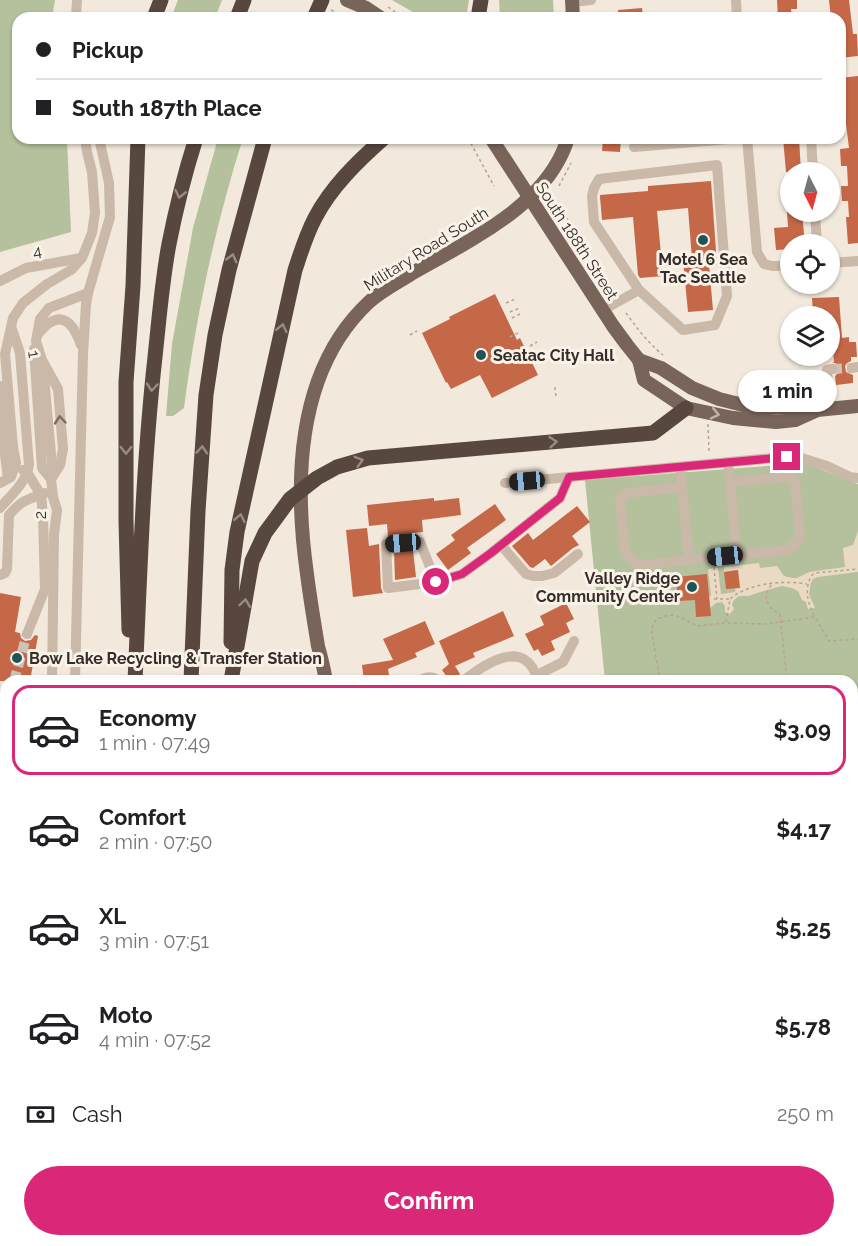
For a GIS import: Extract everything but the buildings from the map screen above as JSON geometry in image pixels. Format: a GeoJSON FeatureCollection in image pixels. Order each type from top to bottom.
{"type":"FeatureCollection","features":[{"type":"Feature","properties":{"kind":"highway"},"geometry":{"type":"LineString","coordinates":[[130,675],[126,521],[126,382],[133,286],[138,144]]}},
{"type":"Feature","properties":{"kind":"highway"},"geometry":{"type":"LineString","coordinates":[[135,675],[146,462],[158,328],[169,246],[194,144]]}},
{"type":"Feature","properties":{"kind":"highway"},"geometry":{"type":"LineString","coordinates":[[191,675],[198,511],[206,394],[215,335],[229,270],[263,144]]}},
{"type":"Feature","properties":{"kind":"highway"},"geometry":{"type":"LineString","coordinates":[[231,675],[232,570],[237,532],[295,270],[305,238],[316,216],[351,168],[377,144]]}},
{"type":"Feature","properties":{"kind":"highway"},"geometry":{"type":"LineString","coordinates":[[232,675],[252,561],[265,533],[290,499],[317,478],[338,467],[368,458],[653,433],[686,408]]}},
{"type":"Feature","properties":{"kind":"main road"},"geometry":{"type":"LineString","coordinates":[[347,0],[384,12]]}},
{"type":"Feature","properties":{"kind":"main road","name":"South 188th Street"},"geometry":{"type":"LineString","coordinates":[[495,144],[603,310],[639,360],[644,380],[686,408],[733,418],[776,422],[795,420],[824,410]]}},
{"type":"Feature","properties":{"kind":"main road","name":"Military Road South"},"geometry":{"type":"LineString","coordinates":[[325,675],[303,544],[300,485],[313,397],[333,349],[349,324],[369,302],[385,290],[489,229],[530,198],[552,171],[566,144]]}},
{"type":"Feature","properties":{"kind":"main road","name":"South 188th Street"},"geometry":{"type":"LineString","coordinates":[[639,360],[661,368],[692,388],[719,399],[743,405],[824,410],[858,406]]}},
{"type":"Feature","properties":{"kind":"main road","name":"Military Road South"},"geometry":{"type":"LineString","coordinates":[[316,675],[319,646]]}},
{"type":"Feature","properties":{"kind":"street"},"geometry":{"type":"LineString","coordinates":[[572,1],[591,0]]}},
{"type":"Feature","properties":{"kind":"street"},"geometry":{"type":"LineString","coordinates":[[22,387],[5,354],[13,318],[23,303],[46,284],[71,270],[82,258],[92,233],[95,213],[92,172],[86,144]]}},
{"type":"Feature","properties":{"kind":"street"},"geometry":{"type":"LineString","coordinates":[[75,675],[86,304],[110,217],[109,183],[100,144]]}},
{"type":"Feature","properties":{"kind":"street"},"geometry":{"type":"LineString","coordinates":[[634,147],[670,144]]}},
{"type":"Feature","properties":{"kind":"street"},"geometry":{"type":"LineString","coordinates":[[748,144],[756,246],[764,264],[780,266]]}},
{"type":"Feature","properties":{"kind":"street"},"geometry":{"type":"LineString","coordinates":[[811,144],[812,162]]}},
{"type":"Feature","properties":{"kind":"street"},"geometry":{"type":"LineString","coordinates":[[717,165],[726,296],[715,325],[683,330],[639,290],[594,222],[592,196],[598,179],[717,165]]}},
{"type":"Feature","properties":{"kind":"street","name":"4"},"geometry":{"type":"LineString","coordinates":[[0,281],[26,268],[82,258]]}},
{"type":"Feature","properties":{"kind":"street"},"geometry":{"type":"LineString","coordinates":[[840,262],[858,261]]}},
{"type":"Feature","properties":{"kind":"street"},"geometry":{"type":"LineString","coordinates":[[603,310],[639,290]]}},
{"type":"Feature","properties":{"kind":"street"},"geometry":{"type":"LineString","coordinates":[[0,508],[17,489],[27,474],[29,465],[22,387],[36,342],[40,319],[49,308],[88,293]]}},
{"type":"Feature","properties":{"kind":"street"},"geometry":{"type":"LineString","coordinates":[[0,575],[7,569],[9,514],[19,504],[40,495],[52,486],[42,468],[36,342],[48,323],[56,320],[65,321],[77,333],[83,354]]}},
{"type":"Feature","properties":{"kind":"street","name":"1"},"geometry":{"type":"LineString","coordinates":[[11,326],[20,353],[22,387]]}},
{"type":"Feature","properties":{"kind":"street","name":"2"},"geometry":{"type":"LineString","coordinates":[[36,342],[42,360],[52,486],[57,510],[54,535],[52,675]]}},
{"type":"Feature","properties":{"kind":"street"},"geometry":{"type":"LineString","coordinates":[[3,386],[16,463],[11,477],[4,481],[3,386],[9,363]]}},
{"type":"Feature","properties":{"kind":"street"},"geometry":{"type":"LineString","coordinates":[[824,410],[828,370],[832,369]]}},
{"type":"Feature","properties":{"kind":"street"},"geometry":{"type":"LineString","coordinates":[[505,483],[795,456],[858,478]]}},
{"type":"Feature","properties":{"kind":"street"},"geometry":{"type":"LineString","coordinates":[[728,462],[737,555]]}},
{"type":"Feature","properties":{"kind":"street"},"geometry":{"type":"LineString","coordinates":[[16,463],[27,474],[40,495],[43,515],[45,589],[27,634]]}},
{"type":"Feature","properties":{"kind":"street"},"geometry":{"type":"LineString","coordinates":[[680,467],[689,560]]}},
{"type":"Feature","properties":{"kind":"street"},"geometry":{"type":"LineString","coordinates":[[436,582],[420,542],[386,544],[388,588],[436,582],[462,574],[560,498],[569,477]]}},
{"type":"Feature","properties":{"kind":"street"},"geometry":{"type":"LineString","coordinates":[[682,487],[628,493],[621,498],[625,550],[632,561],[643,565],[788,550],[798,541],[800,535],[793,479],[785,477],[730,482]]}},
{"type":"Feature","properties":{"kind":"street"},"geometry":{"type":"LineString","coordinates":[[19,504],[34,508],[43,515]]}},
{"type":"Feature","properties":{"kind":"street"},"geometry":{"type":"LineString","coordinates":[[501,545],[526,574],[533,576],[554,573],[578,554]]}},
{"type":"Feature","properties":{"kind":"street"},"geometry":{"type":"LineString","coordinates":[[542,675],[563,662],[574,641]]}},
{"type":"Feature","properties":{"kind":"street"},"geometry":{"type":"LineString","coordinates":[[472,675],[489,663],[505,656],[515,656],[524,659],[536,675]]}},
{"type":"Feature","properties":{"kind":"path"},"geometry":{"type":"LineString","coordinates":[[471,144],[494,186]]}},
{"type":"Feature","properties":{"kind":"path"},"geometry":{"type":"LineString","coordinates":[[563,212],[614,293]]}},
{"type":"Feature","properties":{"kind":"path"},"geometry":{"type":"LineString","coordinates":[[506,303],[515,299]]}},
{"type":"Feature","properties":{"kind":"path"},"geometry":{"type":"LineString","coordinates":[[510,312],[519,308]]}},
{"type":"Feature","properties":{"kind":"path"},"geometry":{"type":"LineString","coordinates":[[513,318],[522,313]]}},
{"type":"Feature","properties":{"kind":"path"},"geometry":{"type":"LineString","coordinates":[[626,313],[636,328],[666,357]]}},
{"type":"Feature","properties":{"kind":"path"},"geometry":{"type":"LineString","coordinates":[[410,335],[417,331]]}},
{"type":"Feature","properties":{"kind":"path"},"geometry":{"type":"LineString","coordinates":[[510,337],[518,333]]}},
{"type":"Feature","properties":{"kind":"path"},"geometry":{"type":"LineString","coordinates":[[530,346],[537,342]]}},
{"type":"Feature","properties":{"kind":"path"},"geometry":{"type":"LineString","coordinates":[[555,387],[556,397]]}},
{"type":"Feature","properties":{"kind":"path"},"geometry":{"type":"LineString","coordinates":[[791,394],[819,392]]}},
{"type":"Feature","properties":{"kind":"path"},"geometry":{"type":"LineString","coordinates":[[708,424],[710,453]]}},
{"type":"Feature","properties":{"kind":"path"},"geometry":{"type":"LineString","coordinates":[[713,557],[715,599],[730,599],[751,587],[788,582],[807,584]]}},
{"type":"Feature","properties":{"kind":"path"},"geometry":{"type":"LineString","coordinates":[[858,569],[815,573],[807,584],[807,599],[829,641],[858,639]]}},
{"type":"Feature","properties":{"kind":"path"},"geometry":{"type":"LineString","coordinates":[[771,584],[766,600],[771,608],[780,615],[786,675]]}},
{"type":"Feature","properties":{"kind":"path"},"geometry":{"type":"LineString","coordinates":[[726,623],[730,599]]}},
{"type":"Feature","properties":{"kind":"path"},"geometry":{"type":"LineString","coordinates":[[659,675],[652,634],[653,624],[657,619],[665,616],[680,617],[698,626],[726,623],[765,624],[815,617]]}},
{"type":"Feature","properties":{"kind":"green space"},"geometry":{"type":"Polygon","coordinates":[[[0,0],[55,0],[53,12],[12,12],[12,144],[67,144],[71,232],[0,252],[0,0]]]}},
{"type":"Feature","properties":{"kind":"green space"},"geometry":{"type":"Polygon","coordinates":[[[178,0],[222,0],[217,12],[173,12],[178,0]]]}},
{"type":"Feature","properties":{"kind":"green space"},"geometry":{"type":"Polygon","coordinates":[[[392,0],[469,0],[467,12],[413,12],[392,0]]]}},
{"type":"Feature","properties":{"kind":"green space"},"geometry":{"type":"Polygon","coordinates":[[[499,0],[553,0],[554,12],[500,12],[499,0]]]}},
{"type":"Feature","properties":{"kind":"green space"},"geometry":{"type":"Polygon","coordinates":[[[216,144],[241,144],[208,272],[194,339],[184,408],[173,416],[166,416],[172,344],[193,228],[216,144]]]}},
{"type":"Feature","properties":{"kind":"green space"},"geometry":{"type":"Polygon","coordinates":[[[805,463],[858,484],[858,675],[604,675],[585,480],[805,463]]]}},
{"type":"Feature","properties":{"kind":"shaded area"},"geometry":{"type":"Polygon","coordinates":[[[858,531],[858,572],[813,579],[809,594],[815,608],[808,609],[798,591],[782,586],[749,596],[739,596],[732,604],[734,609],[730,614],[725,612],[722,602],[710,608],[708,569],[718,568],[721,594],[735,592],[738,570],[724,572],[724,567],[759,563],[760,568],[777,566],[784,576],[797,578],[809,572],[845,567],[843,548],[853,545],[858,531]]]}},
{"type":"Feature","properties":{"kind":"tunnel"},"geometry":{"type":"LineString","coordinates":[[832,369],[852,368]]}},
{"type":"Feature","properties":{"kind":"tunnel"},"geometry":{"type":"LineString","coordinates":[[16,675],[27,634]]}},
{"type":"Feature","properties":{"kind":"place","name":"Motel 6 Sea Tac Seattle"},"geometry":{"type":"Point","coordinates":[703,240]}},
{"type":"Feature","properties":{"kind":"place","name":"Seatac City Hall"},"geometry":{"type":"Point","coordinates":[481,355]}},
{"type":"Feature","properties":{"kind":"place","name":"Valley Ridge Community Center"},"geometry":{"type":"Point","coordinates":[692,587]}},
{"type":"Feature","properties":{"kind":"place","name":"Bow Lake Recycling & Transfer Station"},"geometry":{"type":"Point","coordinates":[17,658]}},
{"type":"Feature","properties":{"kind":"route"},"geometry":{"type":"LineString","coordinates":[[436,582],[462,574],[491,553],[560,498],[569,477],[787,457]]}}]}
